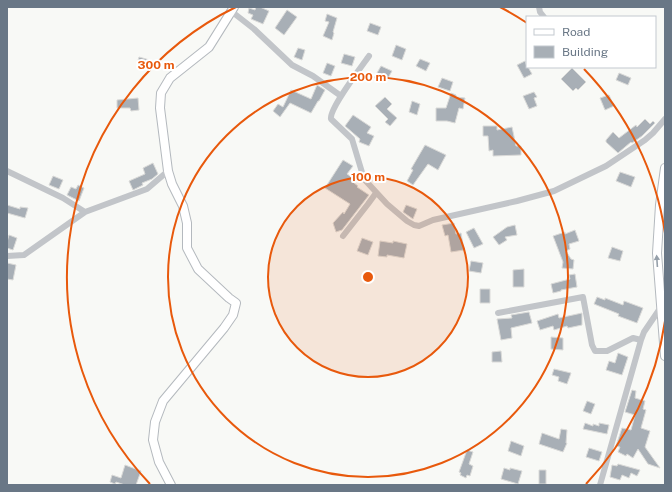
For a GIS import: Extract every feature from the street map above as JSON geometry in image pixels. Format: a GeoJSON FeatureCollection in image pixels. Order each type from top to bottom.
{"type":"FeatureCollection","features":[{"type":"Feature","properties":{"kind":"main road"},"geometry":{"type":"LineString","coordinates":[[170,485],[159,462],[153,440],[155,422],[163,401],[224,328],[233,315],[236,303],[198,269],[187,248],[187,223],[183,206],[172,184],[168,171],[160,108],[161,93],[170,78],[209,47],[233,9]]}},
{"type":"Feature","properties":{"kind":"main road"},"geometry":{"type":"LineString","coordinates":[[665,168],[657,245],[665,356]]}},
{"type":"Feature","properties":{"kind":"street"},"geometry":{"type":"LineString","coordinates":[[539,7],[540,12],[543,16]]}},
{"type":"Feature","properties":{"kind":"street"},"geometry":{"type":"LineString","coordinates":[[233,9],[292,65],[312,76],[341,96]]}},
{"type":"Feature","properties":{"kind":"street"},"geometry":{"type":"LineString","coordinates":[[369,56],[331,111],[331,119],[352,139],[364,179],[387,204],[407,222],[414,225],[419,226],[433,220],[554,191],[606,166],[645,140],[665,119]]}},
{"type":"Feature","properties":{"kind":"street"},"geometry":{"type":"LineString","coordinates":[[7,171],[63,198],[85,212]]}},
{"type":"Feature","properties":{"kind":"street"},"geometry":{"type":"LineString","coordinates":[[7,256],[24,255],[85,212],[147,189],[168,171]]}},
{"type":"Feature","properties":{"kind":"street"},"geometry":{"type":"LineString","coordinates":[[343,236],[376,192]]}},
{"type":"Feature","properties":{"kind":"street"},"geometry":{"type":"LineString","coordinates":[[498,313],[583,296],[592,345],[595,351],[607,351],[633,338],[641,340]]}},
{"type":"Feature","properties":{"kind":"street"},"geometry":{"type":"LineString","coordinates":[[600,485],[641,340],[644,332],[661,307]]}},
{"type":"Feature","properties":{"kind":"building"},"geometry":{"type":"Polygon","coordinates":[[[256,7],[269,11],[263,24],[251,19],[253,15],[248,13],[249,8],[255,10],[256,7]]]}},
{"type":"Feature","properties":{"kind":"building"},"geometry":{"type":"Polygon","coordinates":[[[287,10],[297,17],[284,35],[275,28],[287,10]]]}},
{"type":"Feature","properties":{"kind":"building"},"geometry":{"type":"Polygon","coordinates":[[[327,14],[337,18],[332,40],[323,36],[329,22],[325,21],[327,14]]]}},
{"type":"Feature","properties":{"kind":"building"},"geometry":{"type":"Polygon","coordinates":[[[370,23],[381,27],[378,35],[367,31],[370,23]]]}},
{"type":"Feature","properties":{"kind":"building"},"geometry":{"type":"Polygon","coordinates":[[[396,45],[406,49],[402,60],[392,56],[396,45]]]}},
{"type":"Feature","properties":{"kind":"building"},"geometry":{"type":"Polygon","coordinates":[[[298,48],[305,50],[302,60],[294,57],[298,48]]]}},
{"type":"Feature","properties":{"kind":"building"},"geometry":{"type":"Polygon","coordinates":[[[344,54],[355,57],[352,66],[341,63],[344,54]]]}},
{"type":"Feature","properties":{"kind":"building"},"geometry":{"type":"Polygon","coordinates":[[[139,57],[153,61],[151,69],[137,64],[139,57]]]}},
{"type":"Feature","properties":{"kind":"building"},"geometry":{"type":"Polygon","coordinates":[[[420,59],[430,63],[426,71],[416,66],[420,59]]]}},
{"type":"Feature","properties":{"kind":"building"},"geometry":{"type":"Polygon","coordinates":[[[525,61],[526,68],[529,68],[532,74],[524,78],[517,65],[525,61]]]}},
{"type":"Feature","properties":{"kind":"building"},"geometry":{"type":"Polygon","coordinates":[[[327,63],[335,66],[331,76],[323,73],[327,63]]]}},
{"type":"Feature","properties":{"kind":"building"},"geometry":{"type":"Polygon","coordinates":[[[381,66],[392,71],[388,78],[377,73],[381,66]]]}},
{"type":"Feature","properties":{"kind":"building"},"geometry":{"type":"Polygon","coordinates":[[[572,68],[586,82],[578,90],[576,88],[573,91],[561,79],[572,68]]]}},
{"type":"Feature","properties":{"kind":"building"},"geometry":{"type":"Polygon","coordinates":[[[619,73],[631,78],[628,85],[616,80],[619,73]]]}},
{"type":"Feature","properties":{"kind":"building"},"geometry":{"type":"Polygon","coordinates":[[[442,78],[453,82],[450,91],[438,87],[442,78]]]}},
{"type":"Feature","properties":{"kind":"building"},"geometry":{"type":"Polygon","coordinates":[[[317,85],[325,90],[311,113],[290,103],[280,117],[273,111],[278,104],[283,107],[291,90],[311,99],[317,85]]]}},
{"type":"Feature","properties":{"kind":"building"},"geometry":{"type":"Polygon","coordinates":[[[534,92],[537,97],[534,98],[537,106],[529,109],[523,96],[534,92]]]}},
{"type":"Feature","properties":{"kind":"building"},"geometry":{"type":"Polygon","coordinates":[[[451,93],[456,95],[456,97],[465,98],[463,109],[459,108],[455,123],[436,121],[436,108],[446,108],[451,93]]]}},
{"type":"Feature","properties":{"kind":"building"},"geometry":{"type":"Polygon","coordinates":[[[609,95],[614,106],[605,110],[600,98],[609,95]]]}},
{"type":"Feature","properties":{"kind":"building"},"geometry":{"type":"Polygon","coordinates":[[[385,97],[392,104],[387,109],[397,118],[390,126],[385,122],[388,119],[375,106],[385,97]]]}},
{"type":"Feature","properties":{"kind":"building"},"geometry":{"type":"Polygon","coordinates":[[[138,98],[139,110],[131,111],[130,108],[117,108],[117,100],[138,98]]]}},
{"type":"Feature","properties":{"kind":"building"},"geometry":{"type":"Polygon","coordinates":[[[412,101],[420,104],[417,115],[409,112],[412,101]]]}},
{"type":"Feature","properties":{"kind":"building"},"geometry":{"type":"Polygon","coordinates":[[[353,115],[371,127],[367,133],[374,136],[369,146],[359,142],[360,139],[345,126],[353,115]]]}},
{"type":"Feature","properties":{"kind":"building"},"geometry":{"type":"Polygon","coordinates":[[[645,119],[650,124],[653,121],[655,123],[642,136],[632,143],[631,142],[618,153],[606,142],[613,132],[619,138],[636,125],[637,127],[645,119]]]}},
{"type":"Feature","properties":{"kind":"building"},"geometry":{"type":"Polygon","coordinates":[[[483,126],[497,126],[497,130],[512,127],[516,146],[521,146],[521,155],[493,156],[493,150],[489,151],[488,136],[483,136],[483,126]]]}},
{"type":"Feature","properties":{"kind":"building"},"geometry":{"type":"Polygon","coordinates":[[[425,145],[446,155],[438,170],[428,164],[413,185],[407,181],[413,170],[411,169],[425,145]]]}},
{"type":"Feature","properties":{"kind":"building"},"geometry":{"type":"Polygon","coordinates":[[[343,160],[353,166],[347,174],[356,180],[354,183],[358,186],[357,187],[369,195],[342,230],[336,232],[333,223],[343,212],[344,214],[350,204],[325,188],[343,160]]]}},
{"type":"Feature","properties":{"kind":"building"},"geometry":{"type":"Polygon","coordinates":[[[153,163],[158,174],[133,190],[129,181],[145,174],[143,168],[153,163]]]}},
{"type":"Feature","properties":{"kind":"building"},"geometry":{"type":"Polygon","coordinates":[[[620,172],[635,177],[631,187],[616,181],[620,172]]]}},
{"type":"Feature","properties":{"kind":"building"},"geometry":{"type":"Polygon","coordinates":[[[53,176],[63,180],[59,189],[49,185],[53,176]]]}},
{"type":"Feature","properties":{"kind":"building"},"geometry":{"type":"Polygon","coordinates":[[[78,185],[84,188],[79,201],[67,195],[71,187],[76,189],[78,185]]]}},
{"type":"Feature","properties":{"kind":"building"},"geometry":{"type":"Polygon","coordinates":[[[7,205],[20,209],[20,207],[28,208],[25,218],[7,213],[7,205]]]}},
{"type":"Feature","properties":{"kind":"building"},"geometry":{"type":"Polygon","coordinates":[[[406,205],[417,209],[413,219],[403,212],[406,205]]]}},
{"type":"Feature","properties":{"kind":"building"},"geometry":{"type":"Polygon","coordinates":[[[454,223],[456,234],[461,233],[464,250],[451,252],[448,235],[445,236],[442,225],[454,223]]]}},
{"type":"Feature","properties":{"kind":"building"},"geometry":{"type":"Polygon","coordinates":[[[515,225],[517,235],[505,237],[507,240],[499,245],[493,237],[507,227],[515,225]]]}},
{"type":"Feature","properties":{"kind":"building"},"geometry":{"type":"Polygon","coordinates":[[[474,228],[483,244],[474,248],[466,232],[474,228]]]}},
{"type":"Feature","properties":{"kind":"building"},"geometry":{"type":"Polygon","coordinates":[[[575,230],[579,241],[569,244],[570,249],[566,251],[571,259],[574,260],[573,269],[562,268],[563,262],[553,236],[565,232],[565,234],[575,230]]]}},
{"type":"Feature","properties":{"kind":"building"},"geometry":{"type":"Polygon","coordinates":[[[9,235],[17,238],[13,250],[7,248],[9,235]]]}},
{"type":"Feature","properties":{"kind":"building"},"geometry":{"type":"Polygon","coordinates":[[[362,238],[373,242],[368,255],[357,251],[362,238]]]}},
{"type":"Feature","properties":{"kind":"building"},"geometry":{"type":"Polygon","coordinates":[[[380,241],[393,243],[393,241],[407,244],[404,258],[387,255],[387,257],[378,256],[380,241]]]}},
{"type":"Feature","properties":{"kind":"building"},"geometry":{"type":"Polygon","coordinates":[[[612,247],[623,251],[620,261],[608,258],[612,247]]]}},
{"type":"Feature","properties":{"kind":"building"},"geometry":{"type":"Polygon","coordinates":[[[471,261],[483,263],[481,273],[469,271],[471,261]]]}},
{"type":"Feature","properties":{"kind":"building"},"geometry":{"type":"Polygon","coordinates":[[[7,263],[16,265],[13,280],[7,279],[7,263]]]}},
{"type":"Feature","properties":{"kind":"building"},"geometry":{"type":"Polygon","coordinates":[[[524,269],[524,287],[513,287],[513,270],[524,269]]]}},
{"type":"Feature","properties":{"kind":"building"},"geometry":{"type":"Polygon","coordinates":[[[575,274],[577,287],[553,293],[551,284],[570,279],[569,275],[575,274]]]}},
{"type":"Feature","properties":{"kind":"building"},"geometry":{"type":"Polygon","coordinates":[[[480,289],[490,289],[490,303],[480,303],[480,289]]]}},
{"type":"Feature","properties":{"kind":"building"},"geometry":{"type":"Polygon","coordinates":[[[597,297],[605,300],[605,298],[623,305],[624,301],[643,308],[637,323],[618,316],[619,314],[594,304],[597,297]]]}},
{"type":"Feature","properties":{"kind":"building"},"geometry":{"type":"Polygon","coordinates":[[[529,312],[532,323],[511,328],[512,338],[501,340],[497,319],[512,318],[511,315],[529,312]]]}},
{"type":"Feature","properties":{"kind":"building"},"geometry":{"type":"Polygon","coordinates":[[[582,313],[582,325],[568,328],[567,326],[554,330],[553,326],[540,330],[537,321],[558,314],[559,318],[582,313]]]}},
{"type":"Feature","properties":{"kind":"building"},"geometry":{"type":"Polygon","coordinates":[[[551,337],[563,338],[563,350],[551,349],[551,337]]]}},
{"type":"Feature","properties":{"kind":"building"},"geometry":{"type":"Polygon","coordinates":[[[501,351],[502,362],[492,362],[492,352],[501,351]]]}},
{"type":"Feature","properties":{"kind":"building"},"geometry":{"type":"Polygon","coordinates":[[[618,353],[628,357],[622,375],[606,370],[609,361],[615,363],[618,353]]]}},
{"type":"Feature","properties":{"kind":"building"},"geometry":{"type":"Polygon","coordinates":[[[554,369],[571,373],[567,384],[558,381],[559,377],[552,375],[554,369]]]}},
{"type":"Feature","properties":{"kind":"building"},"geometry":{"type":"Polygon","coordinates":[[[632,390],[636,391],[635,398],[645,401],[643,409],[646,410],[641,428],[650,431],[645,447],[660,468],[648,464],[638,449],[633,458],[627,454],[626,456],[618,452],[620,447],[616,446],[622,428],[631,430],[635,415],[625,412],[632,390]]]}},
{"type":"Feature","properties":{"kind":"building"},"geometry":{"type":"Polygon","coordinates":[[[587,401],[595,404],[591,414],[583,411],[587,401]]]}},
{"type":"Feature","properties":{"kind":"building"},"geometry":{"type":"Polygon","coordinates":[[[585,423],[593,426],[593,424],[599,426],[599,423],[609,425],[607,434],[583,429],[585,423]]]}},
{"type":"Feature","properties":{"kind":"building"},"geometry":{"type":"Polygon","coordinates":[[[561,429],[567,430],[567,443],[563,452],[539,444],[542,433],[559,439],[561,429]]]}},
{"type":"Feature","properties":{"kind":"building"},"geometry":{"type":"Polygon","coordinates":[[[511,441],[524,446],[521,456],[508,451],[511,441]]]}},
{"type":"Feature","properties":{"kind":"building"},"geometry":{"type":"Polygon","coordinates":[[[589,448],[602,452],[599,461],[586,457],[589,448]]]}},
{"type":"Feature","properties":{"kind":"building"},"geometry":{"type":"Polygon","coordinates":[[[467,450],[473,452],[469,464],[473,466],[470,476],[467,475],[466,478],[460,475],[461,473],[459,472],[467,450]]]}},
{"type":"Feature","properties":{"kind":"building"},"geometry":{"type":"Polygon","coordinates":[[[618,464],[640,470],[637,476],[631,473],[629,478],[622,475],[620,480],[610,477],[612,465],[617,466],[618,464]]]}},
{"type":"Feature","properties":{"kind":"building"},"geometry":{"type":"Polygon","coordinates":[[[125,465],[141,471],[136,485],[125,485],[116,482],[115,484],[110,482],[112,475],[121,478],[125,465]]]}},
{"type":"Feature","properties":{"kind":"building"},"geometry":{"type":"Polygon","coordinates":[[[504,468],[522,471],[518,484],[501,479],[504,468]]]}},
{"type":"Feature","properties":{"kind":"building"},"geometry":{"type":"Polygon","coordinates":[[[539,470],[546,470],[546,484],[539,484],[539,470]]]}}]}
